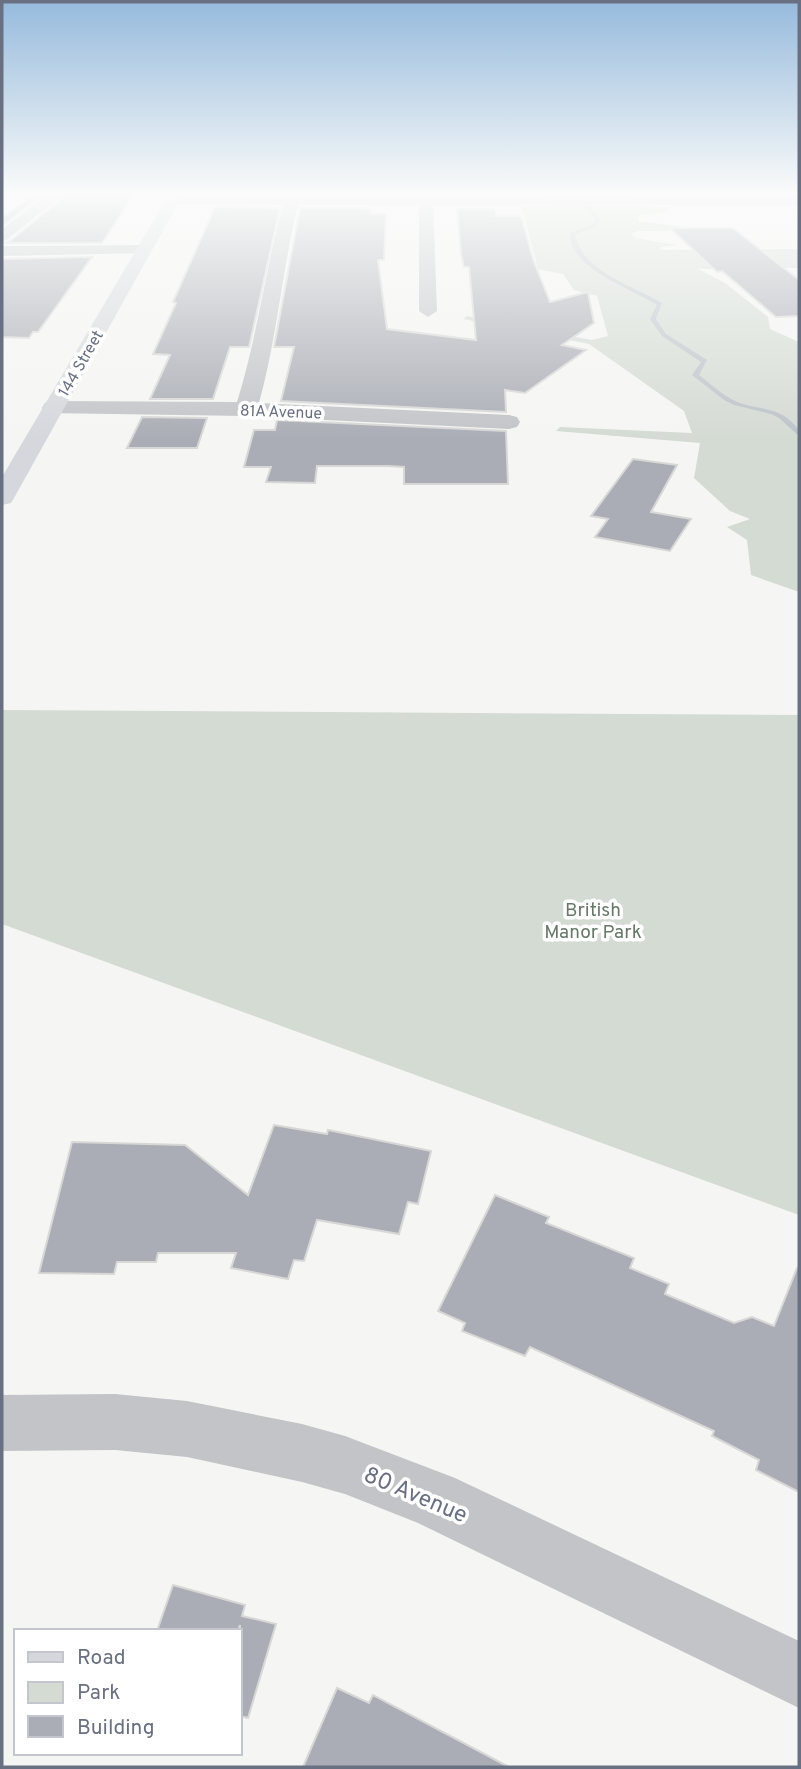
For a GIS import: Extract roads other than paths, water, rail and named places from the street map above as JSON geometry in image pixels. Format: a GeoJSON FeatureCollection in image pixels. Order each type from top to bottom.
{"type":"FeatureCollection","features":[{"type":"Feature","properties":{"kind":"main road","name":"144 Street"},"geometry":{"type":"LineString","coordinates":[[2,498],[131,274]]}},
{"type":"Feature","properties":{"kind":"street"},"geometry":{"type":"LineString","coordinates":[[246,409],[261,358],[274,274]]}},
{"type":"Feature","properties":{"kind":"street"},"geometry":{"type":"LineString","coordinates":[[427,274],[428,311]]}},
{"type":"Feature","properties":{"kind":"street","name":"81A Avenue"},"geometry":{"type":"LineString","coordinates":[[54,408],[246,409],[509,422]]}},
{"type":"Feature","properties":{"kind":"street","name":"80 Avenue"},"geometry":{"type":"LineString","coordinates":[[2,1423],[115,1422],[187,1429],[302,1453],[345,1465],[434,1499],[799,1675]]}},
{"type":"Feature","properties":{"kind":"waterway"},"geometry":{"type":"LineString","coordinates":[[604,274],[660,304],[653,319],[664,335],[705,361],[695,375],[710,388],[737,404],[782,417],[799,434]]}},
{"type":"Feature","properties":{"kind":"park label","name":"British Manor Park"},"geometry":{"type":"Point","coordinates":[593,920]}}]}
